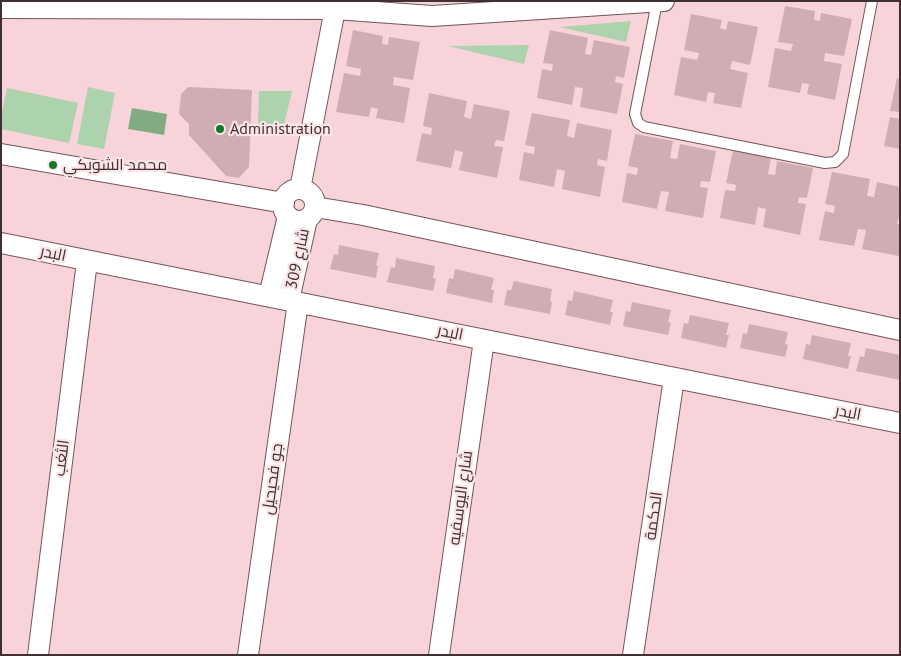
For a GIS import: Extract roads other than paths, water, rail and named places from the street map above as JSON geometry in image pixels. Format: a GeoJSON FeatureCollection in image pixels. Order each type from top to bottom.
{"type":"FeatureCollection","features":[{"type":"Feature","properties":{"kind":"street"},"geometry":{"type":"LineString","coordinates":[[1,8],[335,10],[432,16],[660,2]]}},
{"type":"Feature","properties":{"kind":"street"},"geometry":{"type":"LineString","coordinates":[[298,211],[285,199],[291,192],[300,189],[335,10]]}},
{"type":"Feature","properties":{"kind":"street"},"geometry":{"type":"LineString","coordinates":[[1,154],[298,211],[363,215],[900,330]]}},
{"type":"Feature","properties":{"kind":"street","name":"شارع 309"},"geometry":{"type":"LineString","coordinates":[[269,296],[298,211]]}},
{"type":"Feature","properties":{"kind":"street","name":"شارع 309"},"geometry":{"type":"LineString","coordinates":[[294,301],[298,211]]}},
{"type":"Feature","properties":{"kind":"street","name":"البدر"},"geometry":{"type":"LineString","coordinates":[[1,243],[900,424]]}},
{"type":"Feature","properties":{"kind":"street","name":"الثغب"},"geometry":{"type":"LineString","coordinates":[[38,655],[87,261]]}},
{"type":"Feature","properties":{"kind":"street","name":"جو فحيحيل"},"geometry":{"type":"LineString","coordinates":[[248,655],[294,301]]}},
{"type":"Feature","properties":{"kind":"street","name":"شارع اليوسفيه"},"geometry":{"type":"LineString","coordinates":[[439,655],[484,340]]}},
{"type":"Feature","properties":{"kind":"street","name":"الحكمة"},"geometry":{"type":"LineString","coordinates":[[633,655],[674,378]]}},
{"type":"Feature","properties":{"kind":"lane"},"geometry":{"type":"LineString","coordinates":[[660,2],[635,114],[638,123],[644,127],[824,162],[835,162],[843,154],[872,1]]}},
{"type":"Feature","properties":{"kind":"place","name":"Administration"},"geometry":{"type":"Point","coordinates":[220,129]}},
{"type":"Feature","properties":{"kind":"place","name":"محمد الشوبكي"},"geometry":{"type":"Point","coordinates":[53,165]}}]}
